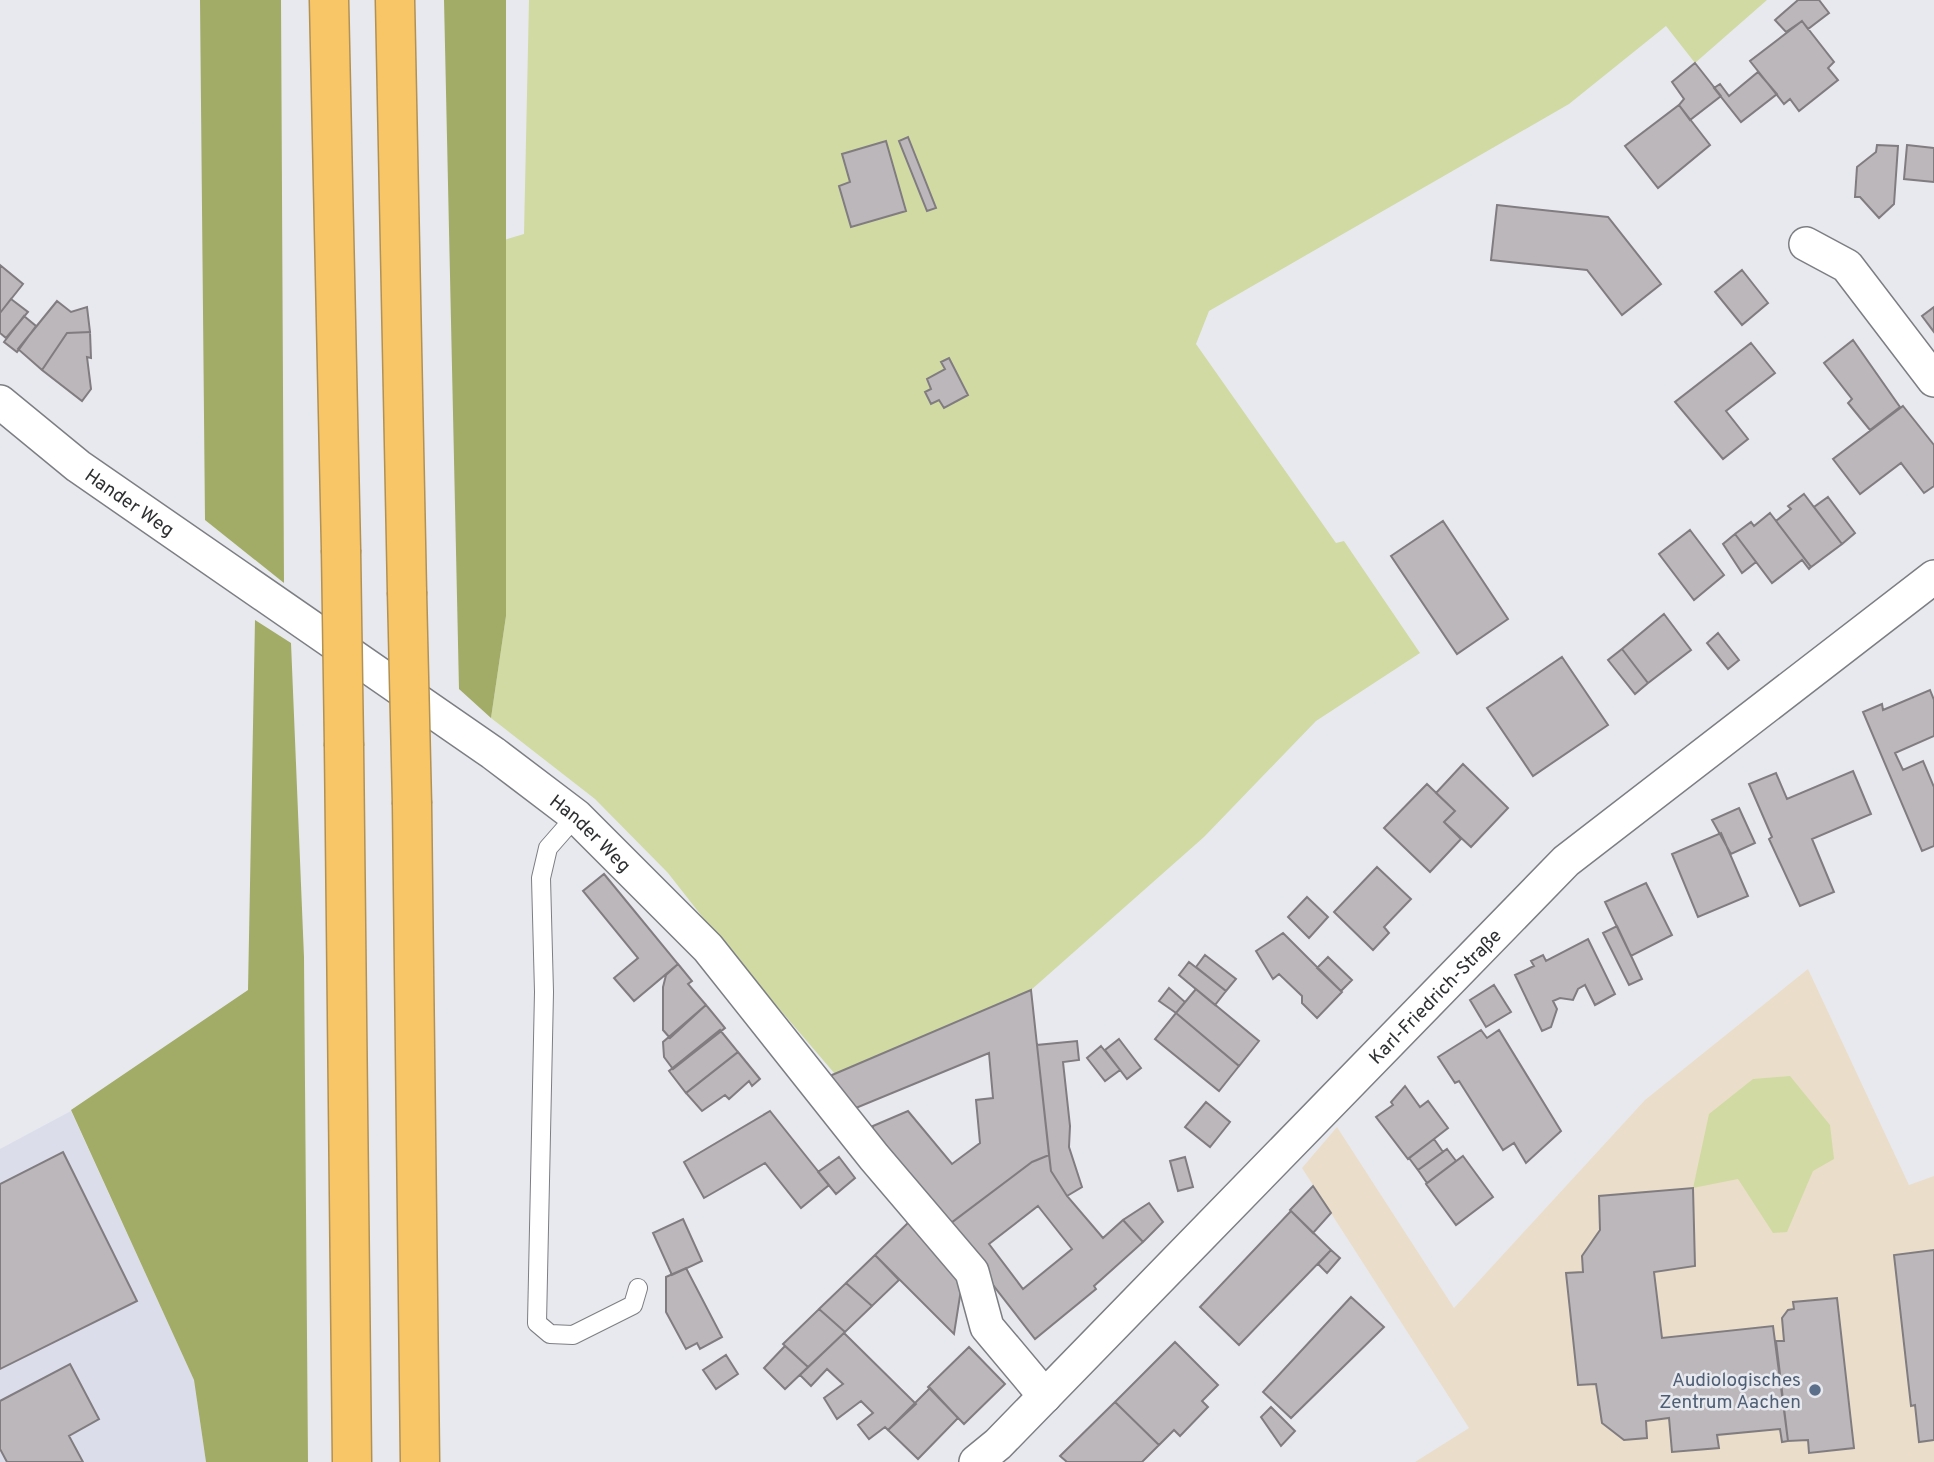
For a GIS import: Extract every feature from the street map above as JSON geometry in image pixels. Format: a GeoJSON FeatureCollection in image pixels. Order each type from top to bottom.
{"type":"FeatureCollection","features":[{"type":"Feature","properties":{"kind":"highway"},"geometry":{"type":"LineString","coordinates":[[329,0],[341,550],[352,1462]]}},
{"type":"Feature","properties":{"kind":"highway"},"geometry":{"type":"LineString","coordinates":[[395,0],[412,804],[420,1462]]}},
{"type":"Feature","properties":{"kind":"street"},"geometry":{"type":"LineString","coordinates":[[1806,244],[1847,266],[1934,380]]}},
{"type":"Feature","properties":{"kind":"street","name":"Hander Weg"},"geometry":{"type":"LineString","coordinates":[[0,402],[78,466],[493,753],[576,816],[708,948],[874,1157],[972,1272],[987,1327],[1045,1396]]}},
{"type":"Feature","properties":{"kind":"street","name":"Karl-Friedrich-Straße"},"geometry":{"type":"LineString","coordinates":[[997,1456],[1045,1396],[1566,861],[1934,578]]}},
{"type":"Feature","properties":{"kind":"lane"},"geometry":{"type":"LineString","coordinates":[[576,816],[548,848],[541,878],[544,992],[537,1323],[550,1334],[573,1335],[633,1305],[638,1288]]}},
{"type":"Feature","properties":{"kind":"shaded area"},"geometry":{"type":"Polygon","coordinates":[[[1808,969],[1909,1185],[1934,1176],[1934,1462],[1415,1462],[1469,1428],[1302,1168],[1337,1127],[1454,1308],[1645,1100],[1808,969]]]}},
{"type":"Feature","properties":{"kind":"shaded area"},"geometry":{"type":"Polygon","coordinates":[[[71,1111],[194,1380],[206,1462],[0,1462],[0,1149],[71,1111]]]}},
{"type":"Feature","properties":{"kind":"green space"},"geometry":{"type":"Polygon","coordinates":[[[200,0],[281,0],[284,583],[205,520],[200,0]]]}},
{"type":"Feature","properties":{"kind":"green space"},"geometry":{"type":"Polygon","coordinates":[[[444,0],[506,0],[506,616],[491,718],[459,689],[444,0]]]}},
{"type":"Feature","properties":{"kind":"green space"},"geometry":{"type":"Polygon","coordinates":[[[529,0],[1767,0],[1695,63],[1666,26],[1569,104],[1209,311],[1196,344],[1336,543],[1344,541],[1420,653],[1316,721],[1204,837],[1031,990],[835,1074],[722,942],[668,873],[595,799],[491,718],[506,616],[504,240],[524,234],[529,0]]]}},
{"type":"Feature","properties":{"kind":"green space"},"geometry":{"type":"Polygon","coordinates":[[[255,620],[291,643],[304,957],[308,1462],[206,1462],[194,1380],[71,1110],[248,990],[255,620]]]}},
{"type":"Feature","properties":{"kind":"green space"},"geometry":{"type":"Polygon","coordinates":[[[1790,1076],[1830,1125],[1834,1159],[1813,1171],[1787,1232],[1773,1233],[1738,1179],[1693,1188],[1709,1114],[1753,1079],[1790,1076]]]}},
{"type":"Feature","properties":{"kind":"building"},"geometry":{"type":"Polygon","coordinates":[[[1798,0],[1819,0],[1829,13],[1808,29],[1802,21],[1786,32],[1775,20],[1798,0]]]}},
{"type":"Feature","properties":{"kind":"building"},"geometry":{"type":"Polygon","coordinates":[[[1802,21],[1834,62],[1828,68],[1838,80],[1799,111],[1790,99],[1784,104],[1750,61],[1802,21]]]}},
{"type":"Feature","properties":{"kind":"building"},"geometry":{"type":"Polygon","coordinates":[[[1695,63],[1721,96],[1690,120],[1679,105],[1684,99],[1672,82],[1695,63]]]}},
{"type":"Feature","properties":{"kind":"building"},"geometry":{"type":"Polygon","coordinates":[[[1758,72],[1777,94],[1741,122],[1714,88],[1720,84],[1729,96],[1758,72]]]}},
{"type":"Feature","properties":{"kind":"building"},"geometry":{"type":"Polygon","coordinates":[[[1679,105],[1710,145],[1658,188],[1625,146],[1679,105]]]}},
{"type":"Feature","properties":{"kind":"building"},"geometry":{"type":"Polygon","coordinates":[[[908,137],[936,208],[927,211],[899,141],[908,137]]]}},
{"type":"Feature","properties":{"kind":"building"},"geometry":{"type":"Polygon","coordinates":[[[886,141],[906,211],[851,227],[839,186],[850,182],[842,154],[886,141]]]}},
{"type":"Feature","properties":{"kind":"building"},"geometry":{"type":"Polygon","coordinates":[[[1877,145],[1898,146],[1894,204],[1879,218],[1860,197],[1855,197],[1857,167],[1876,152],[1877,145]]]}},
{"type":"Feature","properties":{"kind":"building"},"geometry":{"type":"Polygon","coordinates":[[[1907,145],[1934,148],[1934,182],[1904,179],[1907,145]]]}},
{"type":"Feature","properties":{"kind":"building"},"geometry":{"type":"Polygon","coordinates":[[[1497,205],[1608,217],[1661,284],[1622,315],[1587,270],[1491,260],[1497,205]]]}},
{"type":"Feature","properties":{"kind":"building"},"geometry":{"type":"Polygon","coordinates":[[[0,265],[23,284],[0,313],[0,265]]]}},
{"type":"Feature","properties":{"kind":"building"},"geometry":{"type":"Polygon","coordinates":[[[1742,270],[1768,303],[1742,325],[1715,292],[1742,270]]]}},
{"type":"Feature","properties":{"kind":"building"},"geometry":{"type":"Polygon","coordinates":[[[11,299],[28,312],[6,338],[0,333],[0,313],[11,299]]]}},
{"type":"Feature","properties":{"kind":"building"},"geometry":{"type":"Polygon","coordinates":[[[57,301],[71,312],[87,307],[90,332],[67,333],[42,370],[18,349],[57,301]]]}},
{"type":"Feature","properties":{"kind":"building"},"geometry":{"type":"Polygon","coordinates":[[[1934,307],[1934,332],[1922,316],[1934,307]]]}},
{"type":"Feature","properties":{"kind":"building"},"geometry":{"type":"Polygon","coordinates":[[[24,316],[36,326],[17,352],[4,342],[24,316]]]}},
{"type":"Feature","properties":{"kind":"building"},"geometry":{"type":"Polygon","coordinates":[[[90,332],[91,358],[87,357],[91,389],[82,401],[42,370],[67,333],[90,332]]]}},
{"type":"Feature","properties":{"kind":"building"},"geometry":{"type":"Polygon","coordinates":[[[1853,340],[1900,407],[1870,430],[1848,403],[1852,399],[1824,363],[1853,340]]]}},
{"type":"Feature","properties":{"kind":"building"},"geometry":{"type":"Polygon","coordinates":[[[1751,343],[1775,373],[1726,411],[1748,439],[1723,459],[1675,402],[1751,343]]]}},
{"type":"Feature","properties":{"kind":"building"},"geometry":{"type":"Polygon","coordinates":[[[949,358],[968,395],[944,408],[939,400],[931,404],[925,392],[931,389],[927,379],[945,369],[941,362],[949,358]]]}},
{"type":"Feature","properties":{"kind":"building"},"geometry":{"type":"Polygon","coordinates":[[[1903,406],[1934,445],[1934,486],[1924,493],[1901,463],[1860,494],[1833,459],[1903,406]]]}},
{"type":"Feature","properties":{"kind":"building"},"geometry":{"type":"Polygon","coordinates":[[[1804,494],[1842,544],[1811,567],[1776,521],[1791,509],[1788,506],[1804,494]]]}},
{"type":"Feature","properties":{"kind":"building"},"geometry":{"type":"Polygon","coordinates":[[[1828,497],[1855,533],[1842,544],[1814,507],[1828,497]]]}},
{"type":"Feature","properties":{"kind":"building"},"geometry":{"type":"Polygon","coordinates":[[[1770,513],[1811,567],[1809,569],[1802,560],[1772,583],[1735,534],[1751,522],[1754,526],[1770,513]]]}},
{"type":"Feature","properties":{"kind":"building"},"geometry":{"type":"Polygon","coordinates":[[[1443,521],[1508,619],[1457,654],[1391,556],[1443,521]]]}},
{"type":"Feature","properties":{"kind":"building"},"geometry":{"type":"Polygon","coordinates":[[[1690,530],[1724,575],[1694,600],[1659,554],[1690,530]]]}},
{"type":"Feature","properties":{"kind":"building"},"geometry":{"type":"Polygon","coordinates":[[[1735,534],[1756,562],[1742,573],[1723,544],[1735,534]]]}},
{"type":"Feature","properties":{"kind":"building"},"geometry":{"type":"Polygon","coordinates":[[[1664,614],[1691,650],[1648,683],[1622,649],[1664,614]]]}},
{"type":"Feature","properties":{"kind":"building"},"geometry":{"type":"Polygon","coordinates":[[[1718,633],[1739,660],[1728,669],[1707,643],[1718,633]]]}},
{"type":"Feature","properties":{"kind":"building"},"geometry":{"type":"Polygon","coordinates":[[[1622,649],[1648,683],[1635,694],[1608,660],[1622,649]]]}},
{"type":"Feature","properties":{"kind":"building"},"geometry":{"type":"Polygon","coordinates":[[[1562,657],[1608,725],[1533,776],[1487,708],[1562,657]]]}},
{"type":"Feature","properties":{"kind":"building"},"geometry":{"type":"Polygon","coordinates":[[[1930,690],[1934,700],[1934,736],[1895,753],[1903,770],[1923,761],[1934,787],[1934,846],[1922,851],[1863,712],[1882,704],[1883,710],[1930,690]]]}},
{"type":"Feature","properties":{"kind":"building"},"geometry":{"type":"Polygon","coordinates":[[[1463,764],[1508,808],[1471,847],[1444,822],[1455,811],[1436,793],[1463,764]]]}},
{"type":"Feature","properties":{"kind":"building"},"geometry":{"type":"Polygon","coordinates":[[[1853,771],[1871,814],[1812,839],[1834,892],[1800,906],[1769,839],[1772,837],[1749,784],[1776,773],[1787,799],[1853,771]]]}},
{"type":"Feature","properties":{"kind":"building"},"geometry":{"type":"Polygon","coordinates":[[[1427,784],[1455,811],[1444,822],[1461,839],[1430,872],[1384,828],[1427,784]]]}},
{"type":"Feature","properties":{"kind":"building"},"geometry":{"type":"Polygon","coordinates":[[[1739,808],[1755,843],[1731,854],[1712,820],[1739,808]]]}},
{"type":"Feature","properties":{"kind":"building"},"geometry":{"type":"Polygon","coordinates":[[[1721,833],[1748,896],[1698,917],[1672,854],[1721,833]]]}},
{"type":"Feature","properties":{"kind":"building"},"geometry":{"type":"Polygon","coordinates":[[[1377,867],[1411,899],[1384,927],[1389,933],[1373,950],[1334,912],[1377,867]]]}},
{"type":"Feature","properties":{"kind":"building"},"geometry":{"type":"Polygon","coordinates":[[[604,874],[678,964],[634,1001],[614,978],[638,958],[583,891],[604,874]]]}},
{"type":"Feature","properties":{"kind":"building"},"geometry":{"type":"Polygon","coordinates":[[[1646,883],[1672,935],[1631,956],[1605,902],[1646,883]]]}},
{"type":"Feature","properties":{"kind":"building"},"geometry":{"type":"Polygon","coordinates":[[[1307,897],[1328,917],[1309,938],[1288,917],[1307,897]]]}},
{"type":"Feature","properties":{"kind":"building"},"geometry":{"type":"Polygon","coordinates":[[[1617,926],[1642,979],[1629,985],[1603,933],[1617,926]]]}},
{"type":"Feature","properties":{"kind":"building"},"geometry":{"type":"Polygon","coordinates":[[[1283,933],[1342,992],[1317,1018],[1302,1003],[1302,996],[1279,974],[1273,979],[1256,951],[1283,933]]]}},
{"type":"Feature","properties":{"kind":"building"},"geometry":{"type":"Polygon","coordinates":[[[1588,939],[1615,994],[1595,1005],[1585,985],[1578,989],[1573,1000],[1560,998],[1553,1001],[1557,1009],[1551,1027],[1542,1031],[1515,975],[1534,966],[1531,961],[1543,955],[1546,961],[1588,939]]]}},
{"type":"Feature","properties":{"kind":"building"},"geometry":{"type":"Polygon","coordinates":[[[1205,955],[1236,979],[1226,991],[1196,967],[1205,955]]]}},
{"type":"Feature","properties":{"kind":"building"},"geometry":{"type":"Polygon","coordinates":[[[1328,957],[1352,980],[1341,991],[1317,968],[1328,957]]]}},
{"type":"Feature","properties":{"kind":"building"},"geometry":{"type":"Polygon","coordinates":[[[1189,962],[1226,991],[1215,1005],[1179,975],[1189,962]]]}},
{"type":"Feature","properties":{"kind":"building"},"geometry":{"type":"Polygon","coordinates":[[[678,964],[692,981],[688,984],[706,1005],[670,1038],[663,1030],[663,987],[666,975],[678,964]]]}},
{"type":"Feature","properties":{"kind":"building"},"geometry":{"type":"Polygon","coordinates":[[[1494,985],[1511,1012],[1486,1027],[1470,1000],[1494,985]]]}},
{"type":"Feature","properties":{"kind":"building"},"geometry":{"type":"Polygon","coordinates":[[[1169,988],[1185,1002],[1176,1013],[1159,1001],[1169,988]]]}},
{"type":"Feature","properties":{"kind":"building"},"geometry":{"type":"Polygon","coordinates":[[[1196,989],[1259,1041],[1239,1066],[1176,1013],[1196,989]]]}},
{"type":"Feature","properties":{"kind":"building"},"geometry":{"type":"Polygon","coordinates":[[[1031,990],[1049,1155],[1032,1162],[947,1226],[873,1134],[873,1126],[908,1111],[952,1164],[980,1143],[976,1100],[993,1098],[989,1053],[851,1110],[831,1083],[832,1075],[1031,990]]]}},
{"type":"Feature","properties":{"kind":"building"},"geometry":{"type":"Polygon","coordinates":[[[706,1005],[725,1028],[673,1069],[664,1057],[663,1042],[706,1005]]]}},
{"type":"Feature","properties":{"kind":"building"},"geometry":{"type":"Polygon","coordinates":[[[1176,1013],[1239,1066],[1219,1091],[1155,1039],[1176,1013]]]}},
{"type":"Feature","properties":{"kind":"building"},"geometry":{"type":"Polygon","coordinates":[[[720,1030],[738,1052],[686,1093],[669,1071],[720,1030]]]}},
{"type":"Feature","properties":{"kind":"building"},"geometry":{"type":"Polygon","coordinates":[[[1481,1030],[1487,1038],[1499,1030],[1561,1131],[1526,1163],[1514,1143],[1503,1150],[1459,1081],[1455,1083],[1438,1057],[1481,1030]]]}},
{"type":"Feature","properties":{"kind":"building"},"geometry":{"type":"Polygon","coordinates":[[[1119,1039],[1141,1068],[1127,1079],[1105,1050],[1119,1039]]]}},
{"type":"Feature","properties":{"kind":"building"},"geometry":{"type":"Polygon","coordinates":[[[1077,1041],[1079,1060],[1063,1062],[1070,1126],[1069,1147],[1082,1187],[1067,1196],[1051,1171],[1037,1045],[1077,1041]]]}},
{"type":"Feature","properties":{"kind":"building"},"geometry":{"type":"Polygon","coordinates":[[[1101,1046],[1120,1070],[1105,1081],[1087,1058],[1101,1046]]]}},
{"type":"Feature","properties":{"kind":"building"},"geometry":{"type":"Polygon","coordinates":[[[738,1052],[760,1079],[752,1086],[749,1081],[729,1099],[725,1095],[702,1111],[686,1093],[738,1052]]]}},
{"type":"Feature","properties":{"kind":"building"},"geometry":{"type":"Polygon","coordinates":[[[1405,1086],[1420,1107],[1428,1101],[1448,1128],[1408,1159],[1376,1117],[1393,1105],[1391,1102],[1405,1086]]]}},
{"type":"Feature","properties":{"kind":"building"},"geometry":{"type":"Polygon","coordinates":[[[1206,1102],[1230,1122],[1210,1147],[1185,1127],[1206,1102]]]}},
{"type":"Feature","properties":{"kind":"building"},"geometry":{"type":"Polygon","coordinates":[[[770,1111],[829,1185],[801,1208],[765,1163],[704,1198],[684,1162],[770,1111]]]}},
{"type":"Feature","properties":{"kind":"building"},"geometry":{"type":"Polygon","coordinates":[[[1434,1139],[1443,1152],[1418,1170],[1409,1158],[1434,1139]]]}},
{"type":"Feature","properties":{"kind":"building"},"geometry":{"type":"Polygon","coordinates":[[[1447,1149],[1456,1161],[1427,1183],[1418,1170],[1447,1149]]]}},
{"type":"Feature","properties":{"kind":"building"},"geometry":{"type":"Polygon","coordinates":[[[63,1152],[137,1301],[0,1369],[0,1184],[63,1152]]]}},
{"type":"Feature","properties":{"kind":"building"},"geometry":{"type":"Polygon","coordinates":[[[1049,1155],[1051,1171],[1067,1196],[1103,1238],[1123,1220],[1143,1242],[1094,1286],[1096,1289],[1035,1339],[947,1226],[1032,1162],[1049,1155]],[[1038,1206],[989,1244],[1023,1289],[1072,1249],[1038,1206]]]}},
{"type":"Feature","properties":{"kind":"building"},"geometry":{"type":"Polygon","coordinates":[[[1463,1156],[1493,1197],[1456,1225],[1426,1184],[1463,1156]]]}},
{"type":"Feature","properties":{"kind":"building"},"geometry":{"type":"Polygon","coordinates":[[[839,1157],[855,1178],[836,1194],[818,1172],[839,1157]]]}},
{"type":"Feature","properties":{"kind":"building"},"geometry":{"type":"Polygon","coordinates":[[[1185,1157],[1193,1187],[1178,1191],[1170,1161],[1185,1157]]]}},
{"type":"Feature","properties":{"kind":"building"},"geometry":{"type":"Polygon","coordinates":[[[1313,1186],[1331,1213],[1313,1233],[1290,1210],[1313,1186]]]}},
{"type":"Feature","properties":{"kind":"building"},"geometry":{"type":"Polygon","coordinates":[[[1693,1188],[1695,1266],[1654,1272],[1662,1338],[1773,1326],[1788,1441],[1782,1442],[1780,1429],[1717,1435],[1719,1448],[1672,1452],[1669,1418],[1646,1421],[1647,1438],[1624,1440],[1602,1423],[1596,1384],[1578,1385],[1566,1273],[1583,1272],[1582,1256],[1600,1230],[1599,1196],[1693,1188]]]}},
{"type":"Feature","properties":{"kind":"building"},"geometry":{"type":"Polygon","coordinates":[[[1149,1203],[1163,1222],[1143,1242],[1123,1220],[1149,1203]]]}},
{"type":"Feature","properties":{"kind":"building"},"geometry":{"type":"Polygon","coordinates":[[[1291,1211],[1331,1250],[1239,1345],[1200,1307],[1291,1211]]]}},
{"type":"Feature","properties":{"kind":"building"},"geometry":{"type":"Polygon","coordinates":[[[913,1218],[963,1277],[954,1334],[875,1255],[913,1218]]]}},
{"type":"Feature","properties":{"kind":"building"},"geometry":{"type":"Polygon","coordinates":[[[683,1219],[702,1261],[672,1275],[653,1233],[683,1219]]]}},
{"type":"Feature","properties":{"kind":"building"},"geometry":{"type":"Polygon","coordinates":[[[1331,1250],[1340,1258],[1327,1273],[1318,1264],[1331,1250]]]}},
{"type":"Feature","properties":{"kind":"building"},"geometry":{"type":"Polygon","coordinates":[[[1934,1250],[1934,1440],[1919,1442],[1915,1405],[1911,1406],[1894,1255],[1934,1250]]]}},
{"type":"Feature","properties":{"kind":"building"},"geometry":{"type":"Polygon","coordinates":[[[875,1255],[899,1280],[872,1306],[846,1283],[875,1255]]]}},
{"type":"Feature","properties":{"kind":"building"},"geometry":{"type":"Polygon","coordinates":[[[686,1268],[722,1337],[700,1349],[697,1343],[686,1349],[666,1312],[666,1277],[686,1268]]]}},
{"type":"Feature","properties":{"kind":"building"},"geometry":{"type":"Polygon","coordinates":[[[846,1283],[872,1306],[845,1332],[819,1309],[846,1283]]]}},
{"type":"Feature","properties":{"kind":"building"},"geometry":{"type":"Polygon","coordinates":[[[1351,1297],[1384,1327],[1291,1418],[1263,1392],[1351,1297]]]}},
{"type":"Feature","properties":{"kind":"building","name":"Audiologisches Zentrum Aachen"},"geometry":{"type":"Polygon","coordinates":[[[1837,1298],[1854,1448],[1809,1453],[1808,1440],[1788,1441],[1776,1341],[1784,1341],[1782,1318],[1788,1310],[1794,1309],[1793,1302],[1837,1298]]]}},
{"type":"Feature","properties":{"kind":"building"},"geometry":{"type":"Polygon","coordinates":[[[819,1309],[845,1332],[808,1367],[783,1344],[819,1309]]]}},
{"type":"Feature","properties":{"kind":"building"},"geometry":{"type":"Polygon","coordinates":[[[844,1333],[916,1404],[888,1430],[885,1427],[869,1439],[858,1425],[873,1413],[861,1401],[837,1419],[824,1398],[843,1384],[827,1369],[811,1386],[800,1375],[844,1333]]]}},
{"type":"Feature","properties":{"kind":"building"},"geometry":{"type":"Polygon","coordinates":[[[1175,1342],[1218,1385],[1202,1401],[1208,1407],[1180,1436],[1174,1430],[1159,1445],[1115,1402],[1175,1342]]]}},
{"type":"Feature","properties":{"kind":"building"},"geometry":{"type":"Polygon","coordinates":[[[785,1346],[808,1367],[785,1389],[764,1368],[785,1346]]]}},
{"type":"Feature","properties":{"kind":"building"},"geometry":{"type":"Polygon","coordinates":[[[969,1347],[1005,1384],[964,1424],[928,1387],[969,1347]]]}},
{"type":"Feature","properties":{"kind":"building"},"geometry":{"type":"Polygon","coordinates":[[[726,1355],[738,1374],[716,1389],[703,1370],[726,1355]]]}},
{"type":"Feature","properties":{"kind":"building"},"geometry":{"type":"Polygon","coordinates":[[[70,1364],[99,1419],[69,1436],[83,1462],[7,1462],[0,1449],[0,1401],[70,1364]]]}},
{"type":"Feature","properties":{"kind":"building"},"geometry":{"type":"Polygon","coordinates":[[[930,1388],[958,1418],[918,1459],[888,1430],[930,1388]]]}},
{"type":"Feature","properties":{"kind":"building"},"geometry":{"type":"Polygon","coordinates":[[[1115,1402],[1159,1445],[1142,1462],[1067,1462],[1060,1456],[1115,1402]]]}},
{"type":"Feature","properties":{"kind":"building"},"geometry":{"type":"Polygon","coordinates":[[[1271,1407],[1295,1431],[1281,1446],[1261,1417],[1271,1407]]]}},
{"type":"Feature","properties":{"kind":"place","name":"Audiologisches Zentrum Aachen"},"geometry":{"type":"Point","coordinates":[1815,1390]}}]}
